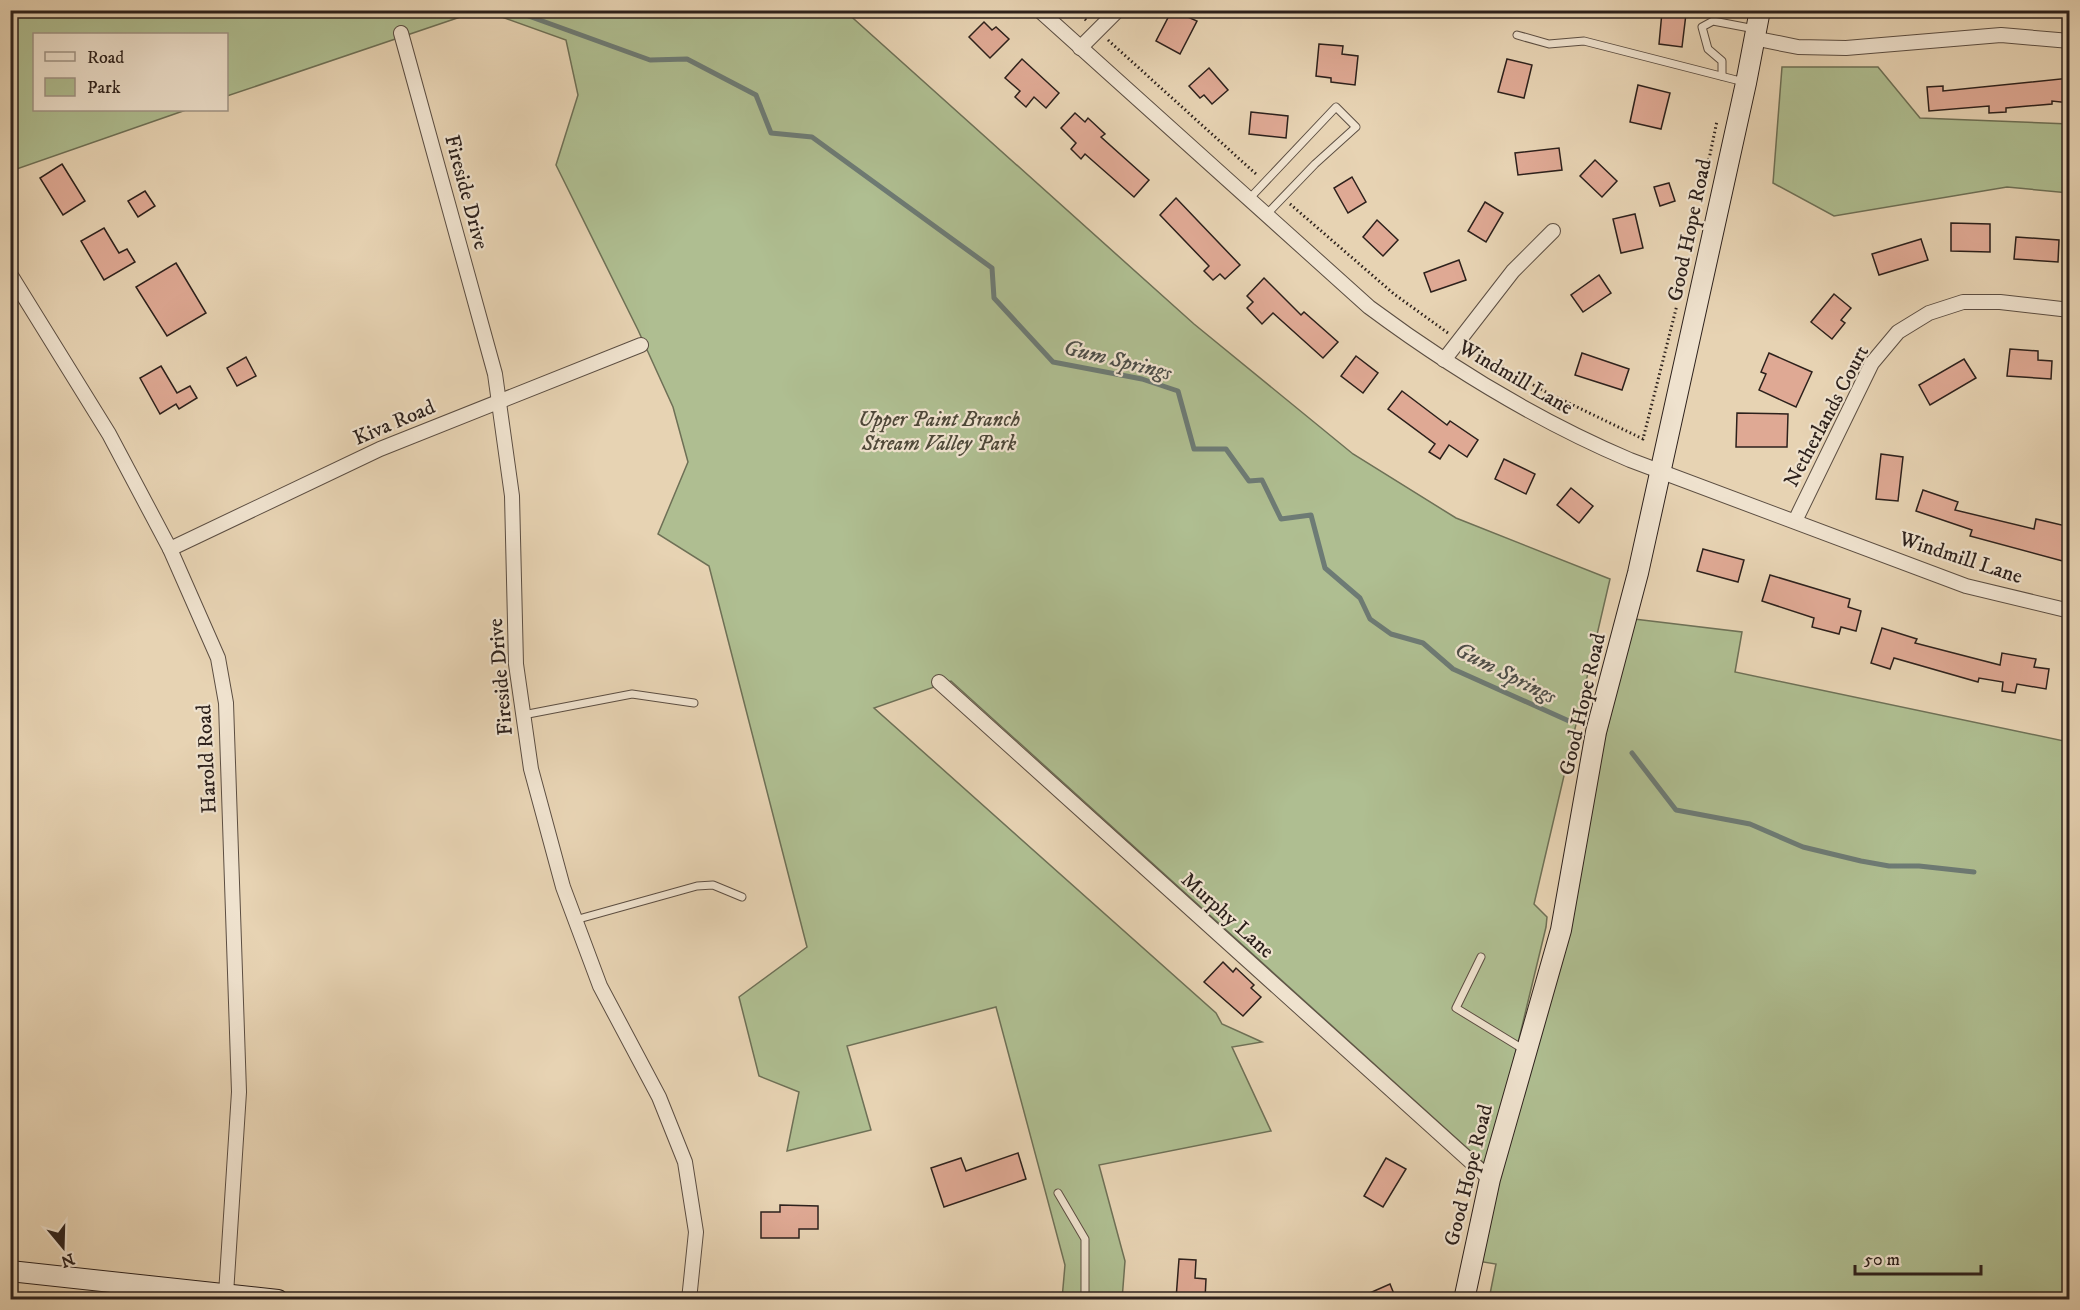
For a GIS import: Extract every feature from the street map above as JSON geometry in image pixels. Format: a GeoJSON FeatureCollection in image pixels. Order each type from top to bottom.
{"type":"FeatureCollection","features":[{"type":"Feature","properties":{"kind":"street","name":"Windmill Lane"},"geometry":{"type":"LineString","coordinates":[[1039,10],[1248,200],[1370,307],[1487,388],[1582,440],[1660,470],[1966,586],[2070,611]]}},
{"type":"Feature","properties":{"kind":"street"},"geometry":{"type":"LineString","coordinates":[[1080,48],[1118,10]]}},
{"type":"Feature","properties":{"kind":"street"},"geometry":{"type":"LineString","coordinates":[[1756,26],[1798,47],[1846,48],[2001,36],[2070,41]]}},
{"type":"Feature","properties":{"kind":"street","name":"Good Hope Road"},"geometry":{"type":"LineString","coordinates":[[1464,1299],[1490,1179],[1562,930],[1596,732],[1638,573],[1746,83],[1756,26]]}},
{"type":"Feature","properties":{"kind":"street","name":"Fireside Drive"},"geometry":{"type":"LineString","coordinates":[[401,33],[495,374],[512,495],[516,664],[531,769],[563,887],[600,986],[659,1096],[685,1161],[696,1232],[689,1299]]}},
{"type":"Feature","properties":{"kind":"street"},"geometry":{"type":"LineString","coordinates":[[1444,360],[1513,271],[1553,231]]}},
{"type":"Feature","properties":{"kind":"street","name":"Harold Road"},"geometry":{"type":"LineString","coordinates":[[10,274],[109,434],[170,549],[218,658],[226,703],[239,1092],[226,1294]]}},
{"type":"Feature","properties":{"kind":"street","name":"Netherlands Court"},"geometry":{"type":"LineString","coordinates":[[1795,521],[1872,363],[1898,332],[1929,313],[1963,302],[2000,302],[2070,310]]}},
{"type":"Feature","properties":{"kind":"street","name":"Kiva Road"},"geometry":{"type":"LineString","coordinates":[[170,549],[380,449],[641,345]]}},
{"type":"Feature","properties":{"kind":"street","name":"Murphy Lane"},"geometry":{"type":"LineString","coordinates":[[939,682],[1490,1179]]}},
{"type":"Feature","properties":{"kind":"street"},"geometry":{"type":"LineString","coordinates":[[10,1271],[278,1299]]}},
{"type":"Feature","properties":{"kind":"lane"},"geometry":{"type":"LineString","coordinates":[[1722,76],[1722,61],[1708,49],[1702,27],[1713,21],[1756,26]]}},
{"type":"Feature","properties":{"kind":"lane"},"geometry":{"type":"LineString","coordinates":[[1517,35],[1549,44],[1584,41],[1746,83]]}},
{"type":"Feature","properties":{"kind":"lane"},"geometry":{"type":"LineString","coordinates":[[1248,200],[1336,107],[1356,127],[1282,196],[1266,215]]}},
{"type":"Feature","properties":{"kind":"lane"},"geometry":{"type":"LineString","coordinates":[[523,715],[632,694],[694,703]]}},
{"type":"Feature","properties":{"kind":"lane"},"geometry":{"type":"LineString","coordinates":[[575,920],[697,886],[713,885],[742,897]]}},
{"type":"Feature","properties":{"kind":"lane"},"geometry":{"type":"LineString","coordinates":[[1481,957],[1456,1008],[1526,1051]]}},
{"type":"Feature","properties":{"kind":"lane"},"geometry":{"type":"LineString","coordinates":[[1058,1193],[1085,1239],[1085,1299]]}},
{"type":"Feature","properties":{"kind":"path"},"geometry":{"type":"LineString","coordinates":[[1075,10],[1266,183]]}},
{"type":"Feature","properties":{"kind":"path"},"geometry":{"type":"LineString","coordinates":[[1707,169],[1719,115]]}},
{"type":"Feature","properties":{"kind":"path"},"geometry":{"type":"LineString","coordinates":[[1282,196],[1394,294],[1459,340],[1550,394],[1643,439],[1678,298]]}},
{"type":"Feature","properties":{"kind":"green space"},"geometry":{"type":"Polygon","coordinates":[[[11,11],[478,11],[228,96],[228,33],[33,33],[33,111],[183,111],[11,171],[11,11]]]}},
{"type":"Feature","properties":{"kind":"green space","name":"Upper Paint Branch Stream Valley Park"},"geometry":{"type":"Polygon","coordinates":[[[485,11],[845,11],[1194,324],[1353,454],[1456,518],[1610,579],[1534,904],[1547,917],[1546,927],[1488,1167],[951,681],[874,708],[1216,1013],[1222,1024],[1262,1042],[1232,1047],[1271,1131],[1099,1165],[1125,1261],[1122,1300],[1062,1299],[1065,1265],[996,1007],[847,1046],[871,1130],[787,1151],[799,1092],[759,1076],[739,997],[807,947],[709,566],[658,534],[688,462],[673,407],[638,330],[556,165],[578,95],[566,40],[485,11]]]}},
{"type":"Feature","properties":{"kind":"green space"},"geometry":{"type":"Polygon","coordinates":[[[1782,67],[1878,67],[1920,118],[2069,124],[2069,193],[2007,187],[1834,216],[1773,183],[1782,67]]]}},
{"type":"Feature","properties":{"kind":"green space"},"geometry":{"type":"Polygon","coordinates":[[[1634,619],[1742,632],[1735,672],[2069,742],[2069,1299],[1489,1299],[1496,1264],[1477,1261],[1634,619]]]}},
{"type":"Feature","properties":{"kind":"building"},"geometry":{"type":"Polygon","coordinates":[[[1172,10],[1197,21],[1180,54],[1156,41],[1172,10]]]}},
{"type":"Feature","properties":{"kind":"building"},"geometry":{"type":"Polygon","coordinates":[[[1662,12],[1686,14],[1682,47],[1659,44],[1662,12]]]}},
{"type":"Feature","properties":{"kind":"building"},"geometry":{"type":"Polygon","coordinates":[[[984,22],[992,30],[996,27],[1009,39],[990,58],[969,37],[984,22]]]}},
{"type":"Feature","properties":{"kind":"building"},"geometry":{"type":"Polygon","coordinates":[[[1319,44],[1343,46],[1342,54],[1358,56],[1355,85],[1331,82],[1331,78],[1316,76],[1319,44]]]}},
{"type":"Feature","properties":{"kind":"building"},"geometry":{"type":"Polygon","coordinates":[[[1022,59],[1059,93],[1046,108],[1034,97],[1026,107],[1015,97],[1020,91],[1005,78],[1022,59]]]}},
{"type":"Feature","properties":{"kind":"building"},"geometry":{"type":"Polygon","coordinates":[[[1507,59],[1532,65],[1524,98],[1498,92],[1507,59]]]}},
{"type":"Feature","properties":{"kind":"building"},"geometry":{"type":"Polygon","coordinates":[[[1209,68],[1228,90],[1212,104],[1204,95],[1200,98],[1189,86],[1209,68]]]}},
{"type":"Feature","properties":{"kind":"building"},"geometry":{"type":"Polygon","coordinates":[[[2070,78],[2070,103],[2052,101],[2052,104],[2006,108],[2006,112],[1989,113],[1989,106],[1929,111],[1927,87],[1943,86],[1943,91],[2070,78]]]}},
{"type":"Feature","properties":{"kind":"building"},"geometry":{"type":"Polygon","coordinates":[[[1638,85],[1670,93],[1661,129],[1630,122],[1638,85]]]}},
{"type":"Feature","properties":{"kind":"building"},"geometry":{"type":"Polygon","coordinates":[[[1251,112],[1288,116],[1286,138],[1249,134],[1251,112]]]}},
{"type":"Feature","properties":{"kind":"building"},"geometry":{"type":"Polygon","coordinates":[[[1075,113],[1085,122],[1088,118],[1105,134],[1101,137],[1149,180],[1134,197],[1085,154],[1081,159],[1071,149],[1076,143],[1061,128],[1075,113]]]}},
{"type":"Feature","properties":{"kind":"building"},"geometry":{"type":"Polygon","coordinates":[[[1559,148],[1562,170],[1518,175],[1515,153],[1559,148]]]}},
{"type":"Feature","properties":{"kind":"building"},"geometry":{"type":"Polygon","coordinates":[[[1595,160],[1617,181],[1602,197],[1580,176],[1595,160]]]}},
{"type":"Feature","properties":{"kind":"building"},"geometry":{"type":"Polygon","coordinates":[[[62,164],[85,201],[63,215],[40,178],[62,164]]]}},
{"type":"Feature","properties":{"kind":"building"},"geometry":{"type":"Polygon","coordinates":[[[1352,177],[1366,202],[1348,213],[1334,188],[1352,177]]]}},
{"type":"Feature","properties":{"kind":"building"},"geometry":{"type":"Polygon","coordinates":[[[1669,183],[1675,201],[1660,206],[1654,187],[1669,183]]]}},
{"type":"Feature","properties":{"kind":"building"},"geometry":{"type":"Polygon","coordinates":[[[145,191],[155,206],[138,217],[128,201],[145,191]]]}},
{"type":"Feature","properties":{"kind":"building"},"geometry":{"type":"Polygon","coordinates":[[[1176,198],[1240,265],[1225,279],[1220,274],[1213,280],[1204,271],[1209,266],[1160,215],[1176,198]]]}},
{"type":"Feature","properties":{"kind":"building"},"geometry":{"type":"Polygon","coordinates":[[[1485,202],[1503,213],[1486,242],[1468,231],[1485,202]]]}},
{"type":"Feature","properties":{"kind":"building"},"geometry":{"type":"Polygon","coordinates":[[[1635,214],[1643,248],[1621,253],[1613,219],[1635,214]]]}},
{"type":"Feature","properties":{"kind":"building"},"geometry":{"type":"Polygon","coordinates":[[[1377,220],[1398,240],[1383,256],[1363,237],[1377,220]]]}},
{"type":"Feature","properties":{"kind":"building"},"geometry":{"type":"Polygon","coordinates":[[[1951,223],[1990,224],[1990,252],[1951,251],[1951,223]]]}},
{"type":"Feature","properties":{"kind":"building"},"geometry":{"type":"Polygon","coordinates":[[[104,228],[119,253],[127,249],[135,262],[104,280],[81,241],[104,228]]]}},
{"type":"Feature","properties":{"kind":"building"},"geometry":{"type":"Polygon","coordinates":[[[2016,237],[2059,240],[2058,262],[2014,259],[2016,237]]]}},
{"type":"Feature","properties":{"kind":"building"},"geometry":{"type":"Polygon","coordinates":[[[1921,239],[1928,260],[1879,275],[1872,254],[1921,239]]]}},
{"type":"Feature","properties":{"kind":"building"},"geometry":{"type":"Polygon","coordinates":[[[1459,260],[1466,280],[1431,292],[1424,273],[1459,260]]]}},
{"type":"Feature","properties":{"kind":"building"},"geometry":{"type":"Polygon","coordinates":[[[176,263],[206,313],[167,336],[136,287],[176,263]]]}},
{"type":"Feature","properties":{"kind":"building"},"geometry":{"type":"Polygon","coordinates":[[[1599,275],[1611,293],[1583,312],[1571,295],[1599,275]]]}},
{"type":"Feature","properties":{"kind":"building"},"geometry":{"type":"Polygon","coordinates":[[[1264,278],[1301,315],[1304,312],[1338,342],[1323,358],[1273,313],[1262,324],[1247,308],[1253,302],[1247,296],[1264,278]]]}},
{"type":"Feature","properties":{"kind":"building"},"geometry":{"type":"Polygon","coordinates":[[[1834,294],[1851,308],[1841,320],[1845,323],[1832,339],[1811,322],[1834,294]]]}},
{"type":"Feature","properties":{"kind":"building"},"geometry":{"type":"Polygon","coordinates":[[[2010,349],[2038,351],[2038,360],[2052,361],[2051,379],[2007,376],[2010,349]]]}},
{"type":"Feature","properties":{"kind":"building"},"geometry":{"type":"Polygon","coordinates":[[[1582,353],[1629,369],[1622,390],[1575,375],[1582,353]]]}},
{"type":"Feature","properties":{"kind":"building"},"geometry":{"type":"Polygon","coordinates":[[[1769,353],[1812,372],[1796,407],[1759,390],[1766,374],[1761,372],[1769,353]]]}},
{"type":"Feature","properties":{"kind":"building"},"geometry":{"type":"Polygon","coordinates":[[[1356,356],[1378,373],[1363,393],[1341,376],[1356,356]]]}},
{"type":"Feature","properties":{"kind":"building"},"geometry":{"type":"Polygon","coordinates":[[[246,357],[256,376],[237,386],[227,368],[246,357]]]}},
{"type":"Feature","properties":{"kind":"building"},"geometry":{"type":"Polygon","coordinates":[[[1964,359],[1976,378],[1930,405],[1919,385],[1964,359]]]}},
{"type":"Feature","properties":{"kind":"building"},"geometry":{"type":"Polygon","coordinates":[[[161,366],[177,393],[190,386],[197,398],[179,409],[176,404],[160,414],[140,378],[161,366]]]}},
{"type":"Feature","properties":{"kind":"building"},"geometry":{"type":"Polygon","coordinates":[[[1402,391],[1447,425],[1450,421],[1478,440],[1467,457],[1449,445],[1440,459],[1429,452],[1435,444],[1388,409],[1402,391]]]}},
{"type":"Feature","properties":{"kind":"building"},"geometry":{"type":"Polygon","coordinates":[[[1737,413],[1788,414],[1787,447],[1736,447],[1737,413]]]}},
{"type":"Feature","properties":{"kind":"building"},"geometry":{"type":"Polygon","coordinates":[[[1881,454],[1903,457],[1898,501],[1876,499],[1881,454]]]}},
{"type":"Feature","properties":{"kind":"building"},"geometry":{"type":"Polygon","coordinates":[[[1504,459],[1535,474],[1526,494],[1495,479],[1504,459]]]}},
{"type":"Feature","properties":{"kind":"building"},"geometry":{"type":"Polygon","coordinates":[[[1571,488],[1593,506],[1579,523],[1557,505],[1571,488]]]}},
{"type":"Feature","properties":{"kind":"building"},"geometry":{"type":"Polygon","coordinates":[[[1923,490],[1958,502],[1955,510],[2034,529],[2036,519],[2066,526],[2063,539],[2070,540],[2070,563],[1970,536],[1972,530],[1916,511],[1923,490]]]}},
{"type":"Feature","properties":{"kind":"building"},"geometry":{"type":"Polygon","coordinates":[[[1703,549],[1744,560],[1738,582],[1697,571],[1703,549]]]}},
{"type":"Feature","properties":{"kind":"building"},"geometry":{"type":"Polygon","coordinates":[[[1770,575],[1850,599],[1848,607],[1861,611],[1856,631],[1841,627],[1839,634],[1812,627],[1814,618],[1762,601],[1770,575]]]}},
{"type":"Feature","properties":{"kind":"building"},"geometry":{"type":"Polygon","coordinates":[[[1882,628],[1917,639],[1915,643],[2000,665],[2002,653],[2036,659],[2034,667],[2049,669],[2046,689],[2017,684],[2015,693],[2002,691],[2003,682],[1979,678],[1978,682],[1894,658],[1890,669],[1871,663],[1882,628]]]}},
{"type":"Feature","properties":{"kind":"building"},"geometry":{"type":"Polygon","coordinates":[[[1223,962],[1233,972],[1236,968],[1254,985],[1251,988],[1261,997],[1243,1016],[1204,982],[1223,962]]]}},
{"type":"Feature","properties":{"kind":"building"},"geometry":{"type":"Polygon","coordinates":[[[1018,1153],[1026,1179],[944,1207],[931,1168],[961,1158],[966,1171],[1018,1153]]]}},
{"type":"Feature","properties":{"kind":"building"},"geometry":{"type":"Polygon","coordinates":[[[1386,1158],[1406,1169],[1383,1207],[1364,1196],[1386,1158]]]}},
{"type":"Feature","properties":{"kind":"building"},"geometry":{"type":"Polygon","coordinates":[[[780,1205],[818,1206],[818,1229],[799,1229],[799,1238],[761,1238],[761,1212],[780,1212],[780,1205]]]}},
{"type":"Feature","properties":{"kind":"building"},"geometry":{"type":"Polygon","coordinates":[[[1179,1259],[1196,1260],[1195,1278],[1206,1279],[1205,1299],[1176,1299],[1179,1259]]]}},
{"type":"Feature","properties":{"kind":"building"},"geometry":{"type":"Polygon","coordinates":[[[1390,1284],[1396,1299],[1356,1299],[1390,1284]]]}},
{"type":"Feature","properties":{"kind":"waterway","name":"Gum Springs"},"geometry":{"type":"LineString","coordinates":[[512,10],[650,60],[687,59],[756,95],[771,133],[812,137],[992,268],[994,298],[1053,362],[1142,379],[1178,391],[1194,449],[1226,449],[1249,481],[1262,480],[1281,519],[1311,515],[1325,568],[1360,598],[1370,619],[1391,634],[1423,643],[1453,669],[1569,721]]}},
{"type":"Feature","properties":{"kind":"waterway"},"geometry":{"type":"LineString","coordinates":[[10,73],[13,80],[10,81]]}},
{"type":"Feature","properties":{"kind":"waterway","name":"Gum Springs"},"geometry":{"type":"LineString","coordinates":[[1632,753],[1676,810],[1750,824],[1803,847],[1861,861],[1889,866],[1919,866],[1974,872]]}}]}
